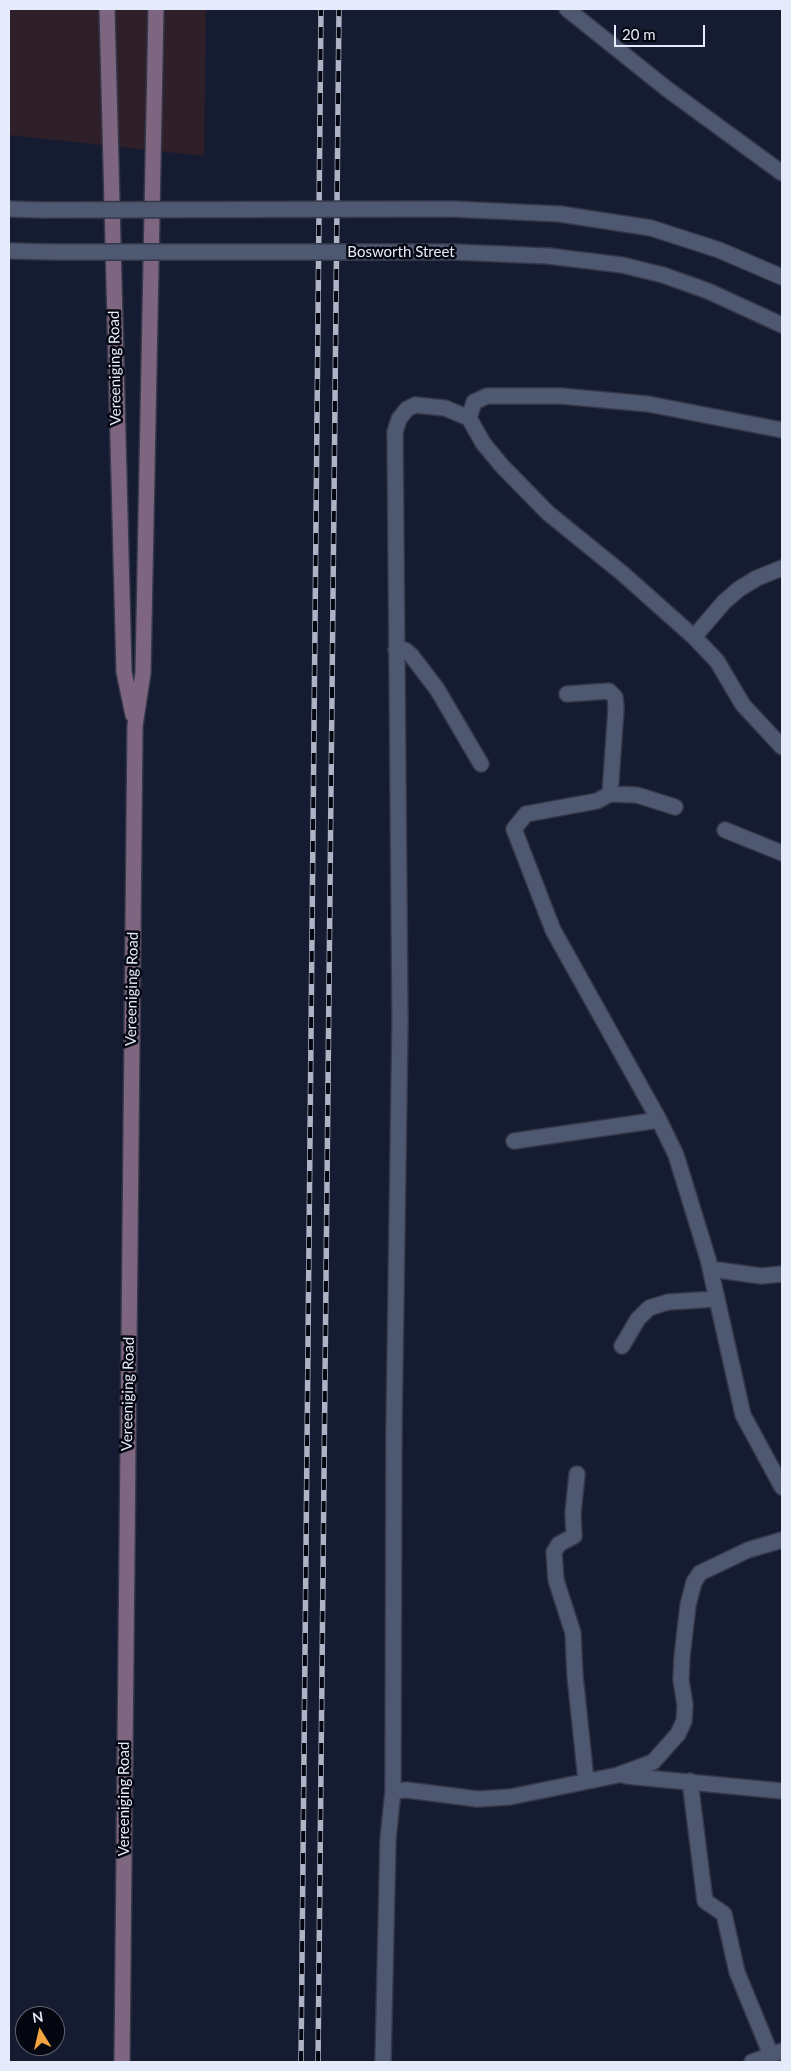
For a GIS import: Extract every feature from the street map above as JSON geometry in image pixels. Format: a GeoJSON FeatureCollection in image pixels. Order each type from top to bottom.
{"type":"FeatureCollection","features":[{"type":"Feature","properties":{"kind":"main road","name":"Vereeniging Road"},"geometry":{"type":"LineString","coordinates":[[107,9],[124,672],[135,726]]}},
{"type":"Feature","properties":{"kind":"main road","name":"Vereeniging Road"},"geometry":{"type":"LineString","coordinates":[[122,2062],[135,726],[143,673],[156,9]]}},
{"type":"Feature","properties":{"kind":"street"},"geometry":{"type":"LineString","coordinates":[[567,9],[667,89],[782,173]]}},
{"type":"Feature","properties":{"kind":"street"},"geometry":{"type":"LineString","coordinates":[[9,209],[452,209],[560,214],[651,228],[719,250],[782,277]]}},
{"type":"Feature","properties":{"kind":"street","name":"Bosworth Street"},"geometry":{"type":"LineString","coordinates":[[9,250],[57,252],[454,252],[548,256],[622,265],[663,275],[708,292],[782,325]]}},
{"type":"Feature","properties":{"kind":"street"},"geometry":{"type":"LineString","coordinates":[[469,418],[474,402],[487,396],[561,396],[648,404],[782,430]]}},
{"type":"Feature","properties":{"kind":"street"},"geometry":{"type":"LineString","coordinates":[[383,2062],[388,1839],[393,1791],[394,1429],[400,1022],[396,650],[396,432],[399,418],[407,409],[415,405],[444,408],[469,418],[488,448],[548,514],[622,573],[694,637],[717,661],[743,705],[782,748]]}},
{"type":"Feature","properties":{"kind":"street"},"geometry":{"type":"LineString","coordinates":[[694,637],[724,602],[739,589],[757,578],[782,568]]}},
{"type":"Feature","properties":{"kind":"street"},"geometry":{"type":"LineString","coordinates":[[396,650],[405,650],[412,655],[437,689],[481,764]]}},
{"type":"Feature","properties":{"kind":"street"},"geometry":{"type":"LineString","coordinates":[[567,694],[609,691],[615,697],[616,709],[610,794]]}},
{"type":"Feature","properties":{"kind":"street"},"geometry":{"type":"LineString","coordinates":[[675,807],[636,795],[610,794],[597,801],[526,814],[514,829],[552,930],[676,1155],[711,1269],[716,1299],[744,1415],[782,1487]]}},
{"type":"Feature","properties":{"kind":"street"},"geometry":{"type":"LineString","coordinates":[[725,830],[782,853]]}},
{"type":"Feature","properties":{"kind":"street"},"geometry":{"type":"LineString","coordinates":[[514,1141],[658,1120]]}},
{"type":"Feature","properties":{"kind":"street"},"geometry":{"type":"LineString","coordinates":[[711,1269],[761,1276],[782,1274]]}},
{"type":"Feature","properties":{"kind":"street"},"geometry":{"type":"LineString","coordinates":[[622,1346],[638,1319],[649,1308],[668,1302],[716,1299]]}},
{"type":"Feature","properties":{"kind":"street"},"geometry":{"type":"LineString","coordinates":[[577,1474],[573,1513],[574,1536],[559,1544],[554,1552],[556,1580],[573,1633],[574,1676],[586,1780]]}},
{"type":"Feature","properties":{"kind":"street"},"geometry":{"type":"LineString","coordinates":[[393,1791],[407,1790],[477,1799],[532,1793],[586,1780],[617,1775],[654,1762],[678,1734],[684,1721],[685,1705],[681,1680],[682,1657],[688,1605],[694,1582],[700,1573],[748,1550],[782,1540]]}},
{"type":"Feature","properties":{"kind":"street"},"geometry":{"type":"LineString","coordinates":[[617,1775],[782,1791]]}},
{"type":"Feature","properties":{"kind":"street"},"geometry":{"type":"LineString","coordinates":[[690,1781],[705,1901],[724,1914],[737,1972],[776,2053],[752,2062]]}},
{"type":"Feature","properties":{"kind":"shaded area"},"geometry":{"type":"Polygon","coordinates":[[[9,9],[206,9],[204,156],[9,135],[9,9]]]}},
{"type":"Feature","properties":{"kind":"railway"},"geometry":{"type":"LineString","coordinates":[[301,2062],[321,9]]}},
{"type":"Feature","properties":{"kind":"railway"},"geometry":{"type":"LineString","coordinates":[[318,2062],[339,9]]}}]}
